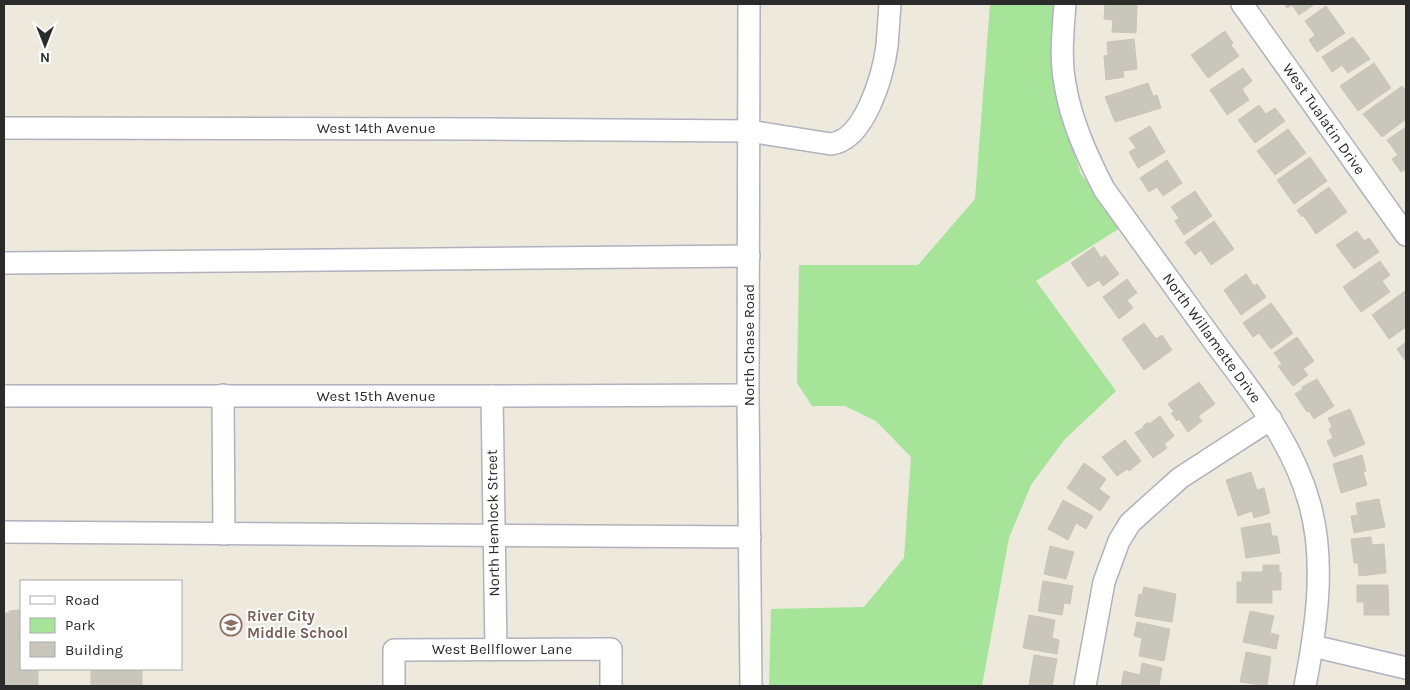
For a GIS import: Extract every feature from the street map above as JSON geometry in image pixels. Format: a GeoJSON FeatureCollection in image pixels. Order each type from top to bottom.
{"type":"FeatureCollection","features":[{"type":"Feature","properties":{"kind":"street","name":"North Chase Road"},"geometry":{"type":"LineString","coordinates":[[749,4],[748,394],[751,686]]}},
{"type":"Feature","properties":{"kind":"street","name":"West 14th Avenue"},"geometry":{"type":"LineString","coordinates":[[4,128],[486,128],[749,131],[832,144],[845,140],[861,122],[875,94],[887,46],[890,4]]}},
{"type":"Feature","properties":{"kind":"street","name":"North Willamette Drive"},"geometry":{"type":"LineString","coordinates":[[1065,4],[1062,56],[1065,84],[1080,139],[1090,163],[1104,189],[1271,419],[1296,467],[1310,506],[1317,546],[1318,601],[1313,646],[1305,686]]}},
{"type":"Feature","properties":{"kind":"street","name":"West Tualatin Drive"},"geometry":{"type":"LineString","coordinates":[[1242,4],[1406,235]]}},
{"type":"Feature","properties":{"kind":"street"},"geometry":{"type":"LineString","coordinates":[[4,263],[749,256]]}},
{"type":"Feature","properties":{"kind":"street","name":"West 15th Avenue"},"geometry":{"type":"LineString","coordinates":[[4,396],[748,394]]}},
{"type":"Feature","properties":{"kind":"street"},"geometry":{"type":"LineString","coordinates":[[223,395],[224,534]]}},
{"type":"Feature","properties":{"kind":"street","name":"North Hemlock Street"},"geometry":{"type":"LineString","coordinates":[[492,396],[496,649]]}},
{"type":"Feature","properties":{"kind":"street"},"geometry":{"type":"LineString","coordinates":[[1085,686],[1104,582],[1119,541],[1130,523],[1180,478],[1271,419]]}},
{"type":"Feature","properties":{"kind":"street"},"geometry":{"type":"LineString","coordinates":[[4,532],[750,537]]}},
{"type":"Feature","properties":{"kind":"street"},"geometry":{"type":"LineString","coordinates":[[1313,646],[1406,668]]}},
{"type":"Feature","properties":{"kind":"street","name":"West Bellflower Lane"},"geometry":{"type":"LineString","coordinates":[[394,686],[394,650],[611,649],[611,686]]}},
{"type":"Feature","properties":{"kind":"green space"},"geometry":{"type":"Polygon","coordinates":[[[990,4],[1053,4],[1051,40],[1054,77],[1071,144],[1081,174],[1120,228],[1036,281],[1116,391],[1064,440],[1031,485],[1009,538],[982,686],[769,686],[771,609],[864,607],[904,558],[911,457],[876,421],[845,406],[812,406],[797,383],[799,265],[918,265],[975,199],[990,4]]]}},
{"type":"Feature","properties":{"kind":"building"},"geometry":{"type":"Polygon","coordinates":[[[1105,4],[1137,4],[1136,33],[1112,32],[1113,20],[1104,19],[1105,4]]]}},
{"type":"Feature","properties":{"kind":"building"},"geometry":{"type":"Polygon","coordinates":[[[1285,4],[1315,4],[1299,15],[1292,5],[1287,8],[1285,4]]]}},
{"type":"Feature","properties":{"kind":"building"},"geometry":{"type":"Polygon","coordinates":[[[1326,6],[1345,33],[1317,52],[1309,40],[1315,35],[1305,21],[1326,6]]]}},
{"type":"Feature","properties":{"kind":"building"},"geometry":{"type":"Polygon","coordinates":[[[1225,31],[1233,43],[1231,45],[1239,56],[1208,78],[1191,55],[1225,31]]]}},
{"type":"Feature","properties":{"kind":"building"},"geometry":{"type":"Polygon","coordinates":[[[1353,37],[1370,59],[1348,73],[1342,65],[1332,72],[1322,57],[1353,37]]]}},
{"type":"Feature","properties":{"kind":"building"},"geometry":{"type":"Polygon","coordinates":[[[1134,39],[1137,69],[1123,71],[1124,77],[1106,80],[1104,56],[1108,55],[1107,42],[1134,39]]]}},
{"type":"Feature","properties":{"kind":"building"},"geometry":{"type":"Polygon","coordinates":[[[1374,63],[1391,88],[1358,111],[1340,86],[1374,63]]]}},
{"type":"Feature","properties":{"kind":"building"},"geometry":{"type":"Polygon","coordinates":[[[1243,68],[1252,81],[1242,89],[1249,100],[1227,115],[1210,90],[1243,68]]]}},
{"type":"Feature","properties":{"kind":"building"},"geometry":{"type":"Polygon","coordinates":[[[1148,83],[1153,96],[1157,95],[1161,108],[1115,122],[1105,97],[1148,83]]]}},
{"type":"Feature","properties":{"kind":"building"},"geometry":{"type":"Polygon","coordinates":[[[1402,86],[1406,91],[1406,119],[1382,137],[1363,114],[1402,86]]]}},
{"type":"Feature","properties":{"kind":"building"},"geometry":{"type":"Polygon","coordinates":[[[1259,105],[1266,114],[1275,108],[1285,121],[1255,143],[1238,120],[1259,105]]]}},
{"type":"Feature","properties":{"kind":"building"},"geometry":{"type":"Polygon","coordinates":[[[1150,126],[1165,152],[1138,168],[1129,152],[1136,148],[1129,138],[1150,126]]]}},
{"type":"Feature","properties":{"kind":"building"},"geometry":{"type":"Polygon","coordinates":[[[1406,127],[1406,169],[1401,172],[1392,159],[1398,155],[1387,140],[1406,127]]]}},
{"type":"Feature","properties":{"kind":"building"},"geometry":{"type":"Polygon","coordinates":[[[1288,129],[1306,153],[1275,175],[1257,151],[1288,129]]]}},
{"type":"Feature","properties":{"kind":"building"},"geometry":{"type":"Polygon","coordinates":[[[1310,157],[1327,181],[1294,204],[1277,180],[1310,157]]]}},
{"type":"Feature","properties":{"kind":"building"},"geometry":{"type":"Polygon","coordinates":[[[1167,160],[1182,183],[1163,196],[1157,187],[1149,192],[1140,178],[1167,160]]]}},
{"type":"Feature","properties":{"kind":"building"},"geometry":{"type":"Polygon","coordinates":[[[1329,187],[1347,212],[1316,234],[1303,215],[1302,217],[1297,210],[1329,187]]]}},
{"type":"Feature","properties":{"kind":"building"},"geometry":{"type":"Polygon","coordinates":[[[1195,191],[1212,216],[1184,235],[1175,221],[1179,218],[1171,207],[1195,191]]]}},
{"type":"Feature","properties":{"kind":"building"},"geometry":{"type":"Polygon","coordinates":[[[1214,221],[1234,249],[1211,265],[1201,250],[1195,255],[1185,242],[1214,221]]]}},
{"type":"Feature","properties":{"kind":"building"},"geometry":{"type":"Polygon","coordinates":[[[1357,231],[1364,241],[1369,238],[1379,252],[1354,269],[1336,245],[1357,231]]]}},
{"type":"Feature","properties":{"kind":"building"},"geometry":{"type":"Polygon","coordinates":[[[1094,247],[1101,258],[1105,255],[1119,274],[1103,286],[1099,280],[1088,287],[1071,263],[1094,247]]]}},
{"type":"Feature","properties":{"kind":"building"},"geometry":{"type":"Polygon","coordinates":[[[1380,261],[1390,275],[1382,281],[1390,292],[1361,312],[1343,287],[1380,261]]]}},
{"type":"Feature","properties":{"kind":"building"},"geometry":{"type":"Polygon","coordinates":[[[1246,274],[1254,286],[1257,284],[1266,297],[1241,315],[1224,290],[1246,274]]]}},
{"type":"Feature","properties":{"kind":"building"},"geometry":{"type":"Polygon","coordinates":[[[1127,279],[1137,293],[1127,300],[1133,308],[1119,319],[1103,297],[1127,279]]]}},
{"type":"Feature","properties":{"kind":"building"},"geometry":{"type":"Polygon","coordinates":[[[1405,291],[1406,327],[1389,339],[1372,315],[1405,291]]]}},
{"type":"Feature","properties":{"kind":"building"},"geometry":{"type":"Polygon","coordinates":[[[1271,303],[1293,333],[1271,349],[1259,333],[1253,337],[1243,323],[1271,303]]]}},
{"type":"Feature","properties":{"kind":"building"},"geometry":{"type":"Polygon","coordinates":[[[1144,323],[1156,339],[1162,335],[1172,350],[1144,370],[1122,339],[1144,323]]]}},
{"type":"Feature","properties":{"kind":"building"},"geometry":{"type":"Polygon","coordinates":[[[1297,337],[1314,361],[1303,369],[1308,375],[1293,386],[1278,366],[1282,364],[1274,353],[1297,337]]]}},
{"type":"Feature","properties":{"kind":"building"},"geometry":{"type":"Polygon","coordinates":[[[1406,342],[1406,362],[1397,349],[1406,342]]]}},
{"type":"Feature","properties":{"kind":"building"},"geometry":{"type":"Polygon","coordinates":[[[1317,379],[1334,406],[1314,419],[1295,394],[1303,389],[1302,387],[1317,379]]]}},
{"type":"Feature","properties":{"kind":"building"},"geometry":{"type":"Polygon","coordinates":[[[1199,382],[1215,404],[1198,416],[1202,421],[1188,432],[1179,419],[1177,421],[1171,413],[1174,412],[1168,404],[1199,382]]]}},
{"type":"Feature","properties":{"kind":"building"},"geometry":{"type":"Polygon","coordinates":[[[1350,409],[1365,444],[1334,457],[1327,441],[1333,438],[1329,429],[1332,427],[1328,418],[1350,409]]]}},
{"type":"Feature","properties":{"kind":"building"},"geometry":{"type":"Polygon","coordinates":[[[1160,416],[1174,436],[1164,444],[1167,448],[1153,458],[1135,433],[1148,422],[1149,424],[1160,416]]]}},
{"type":"Feature","properties":{"kind":"building"},"geometry":{"type":"Polygon","coordinates":[[[1125,440],[1141,461],[1129,471],[1127,469],[1117,476],[1102,457],[1125,440]]]}},
{"type":"Feature","properties":{"kind":"building"},"geometry":{"type":"Polygon","coordinates":[[[1362,455],[1366,471],[1363,472],[1367,485],[1341,493],[1333,464],[1362,455]]]}},
{"type":"Feature","properties":{"kind":"building"},"geometry":{"type":"Polygon","coordinates":[[[1084,463],[1106,479],[1099,489],[1110,497],[1100,511],[1067,488],[1084,463]]]}},
{"type":"Feature","properties":{"kind":"building"},"geometry":{"type":"Polygon","coordinates":[[[1251,472],[1257,490],[1264,488],[1270,513],[1254,518],[1252,511],[1238,516],[1226,480],[1251,472]]]}},
{"type":"Feature","properties":{"kind":"building"},"geometry":{"type":"Polygon","coordinates":[[[1379,499],[1385,527],[1354,533],[1351,516],[1358,515],[1356,503],[1379,499]]]}},
{"type":"Feature","properties":{"kind":"building"},"geometry":{"type":"Polygon","coordinates":[[[1063,500],[1093,516],[1086,529],[1076,523],[1068,540],[1048,529],[1063,500]]]}},
{"type":"Feature","properties":{"kind":"building"},"geometry":{"type":"Polygon","coordinates":[[[1270,523],[1272,536],[1277,536],[1280,553],[1246,558],[1241,528],[1270,523]]]}},
{"type":"Feature","properties":{"kind":"building"},"geometry":{"type":"Polygon","coordinates":[[[1371,537],[1372,545],[1384,544],[1386,573],[1359,576],[1358,563],[1354,563],[1351,539],[1371,537]]]}},
{"type":"Feature","properties":{"kind":"building"},"geometry":{"type":"Polygon","coordinates":[[[1050,546],[1074,552],[1066,579],[1044,574],[1050,546]]]}},
{"type":"Feature","properties":{"kind":"building"},"geometry":{"type":"Polygon","coordinates":[[[1263,565],[1279,565],[1281,590],[1272,590],[1272,603],[1237,603],[1237,582],[1242,582],[1242,572],[1263,572],[1263,565]]]}},
{"type":"Feature","properties":{"kind":"building"},"geometry":{"type":"Polygon","coordinates":[[[1043,581],[1073,586],[1070,604],[1064,603],[1062,615],[1038,611],[1043,581]]]}},
{"type":"Feature","properties":{"kind":"building"},"geometry":{"type":"Polygon","coordinates":[[[1357,585],[1388,585],[1389,615],[1364,615],[1364,602],[1357,602],[1357,585]]]}},
{"type":"Feature","properties":{"kind":"building"},"geometry":{"type":"Polygon","coordinates":[[[1144,587],[1176,594],[1172,622],[1135,616],[1139,594],[1142,595],[1144,587]]]}},
{"type":"Feature","properties":{"kind":"building"},"geometry":{"type":"Polygon","coordinates":[[[20,610],[20,670],[38,670],[38,686],[4,686],[4,613],[9,613],[9,611],[20,610]]]}},
{"type":"Feature","properties":{"kind":"building"},"geometry":{"type":"Polygon","coordinates":[[[1250,611],[1274,616],[1270,633],[1279,635],[1276,649],[1243,642],[1250,611]]]}},
{"type":"Feature","properties":{"kind":"building"},"geometry":{"type":"Polygon","coordinates":[[[1029,615],[1055,620],[1052,638],[1059,640],[1057,654],[1023,648],[1029,615]]]}},
{"type":"Feature","properties":{"kind":"building"},"geometry":{"type":"Polygon","coordinates":[[[1137,622],[1170,629],[1164,661],[1139,656],[1142,638],[1134,636],[1137,622]]]}},
{"type":"Feature","properties":{"kind":"building"},"geometry":{"type":"Polygon","coordinates":[[[1246,652],[1271,657],[1267,686],[1240,682],[1246,652]]]}},
{"type":"Feature","properties":{"kind":"building"},"geometry":{"type":"Polygon","coordinates":[[[1034,655],[1057,659],[1052,686],[1029,685],[1034,655]]]}},
{"type":"Feature","properties":{"kind":"building"},"geometry":{"type":"Polygon","coordinates":[[[1142,663],[1162,668],[1159,686],[1121,686],[1124,671],[1140,675],[1142,663]]]}},
{"type":"Feature","properties":{"kind":"building"},"geometry":{"type":"Polygon","coordinates":[[[91,670],[142,670],[142,686],[91,686],[91,670]]]}},
{"type":"Feature","properties":{"kind":"place","name":"River City Middle School"},"geometry":{"type":"Point","coordinates":[231,625]}}]}
